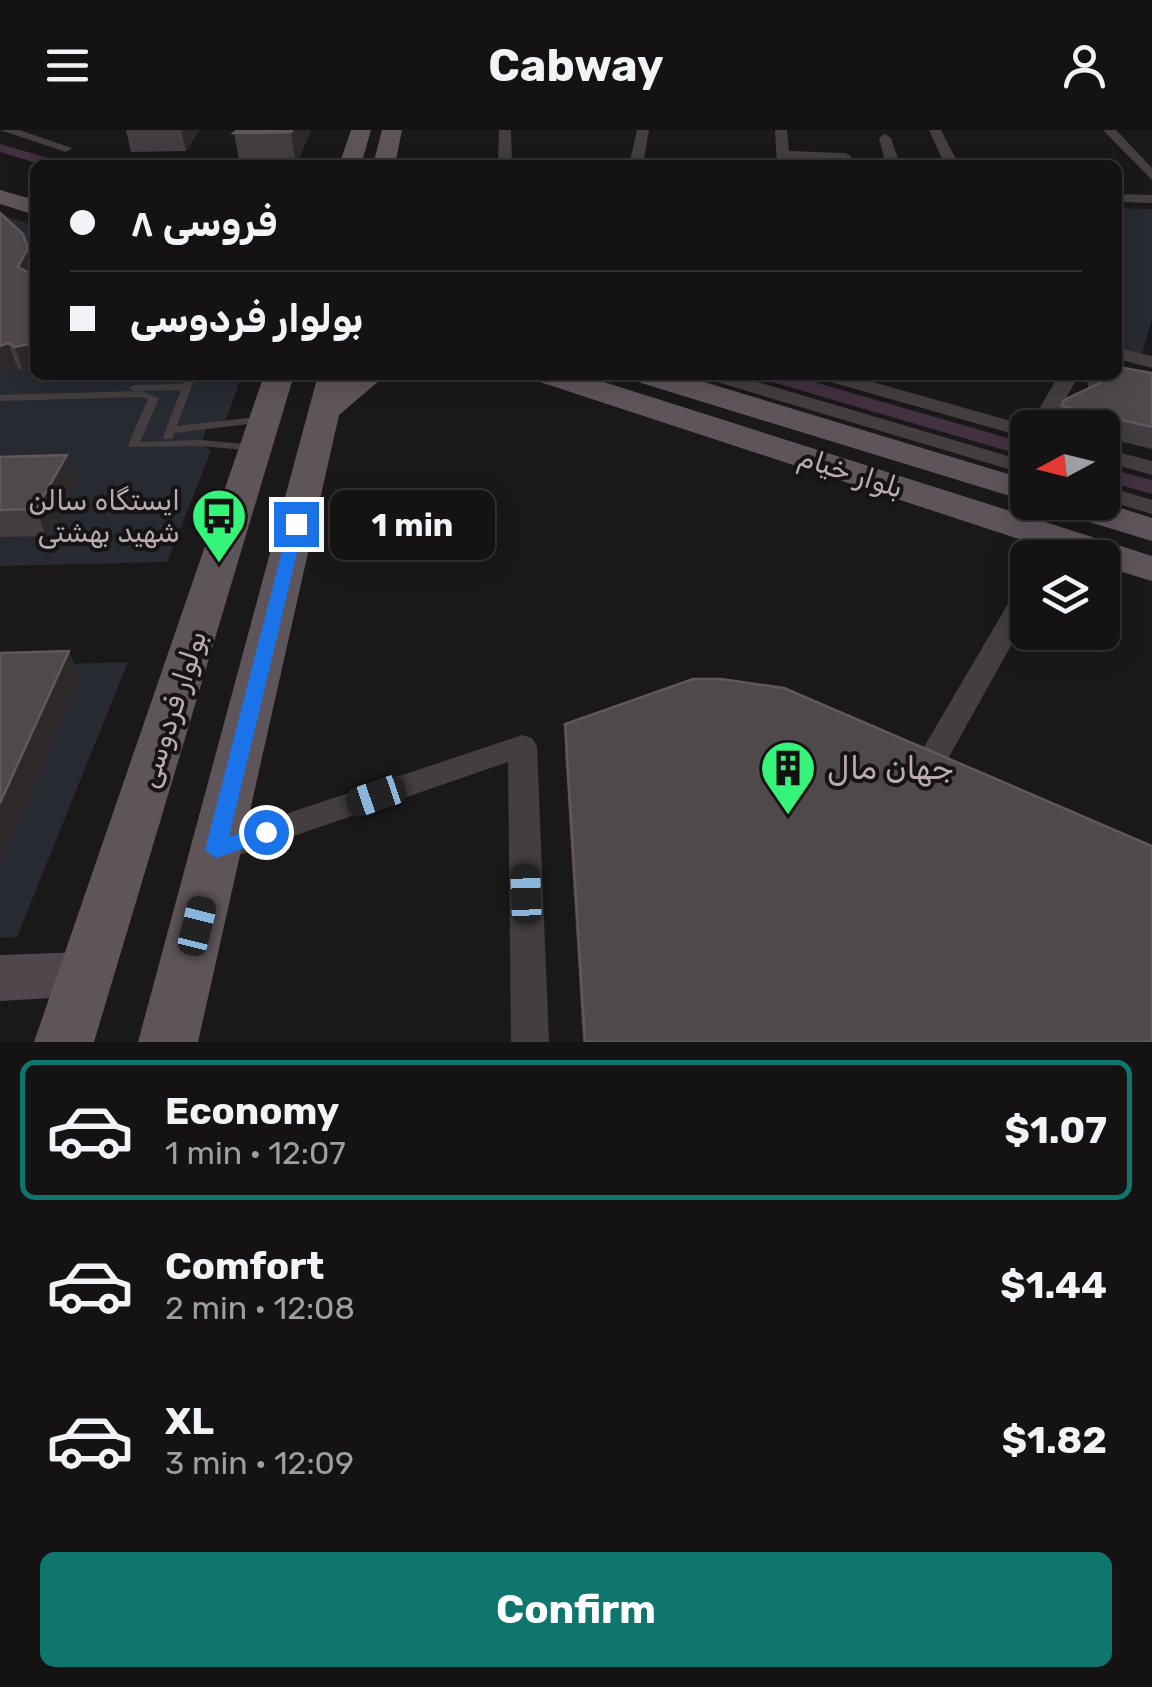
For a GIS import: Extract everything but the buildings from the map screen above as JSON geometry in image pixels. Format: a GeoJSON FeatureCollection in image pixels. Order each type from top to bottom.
{"type":"FeatureCollection","features":[{"type":"Feature","properties":{"kind":"main road"},"geometry":{"type":"LineString","coordinates":[[352,160],[361,130]]}},
{"type":"Feature","properties":{"kind":"main road"},"geometry":{"type":"LineString","coordinates":[[385,160],[392,130]]}},
{"type":"Feature","properties":{"kind":"main road"},"geometry":{"type":"LineString","coordinates":[[0,175],[30,184]]}},
{"type":"Feature","properties":{"kind":"main road"},"geometry":{"type":"LineString","coordinates":[[0,197],[30,206]]}},
{"type":"Feature","properties":{"kind":"main road","name":"بولوار فردوسی"},"geometry":{"type":"LineString","coordinates":[[64,1042],[278,380]]}},
{"type":"Feature","properties":{"kind":"main road"},"geometry":{"type":"LineString","coordinates":[[168,1042],[328,393],[362,380]]}},
{"type":"Feature","properties":{"kind":"main road","name":"بلوار خیام"},"geometry":{"type":"LineString","coordinates":[[567,380],[1056,533],[1152,569]]}},
{"type":"Feature","properties":{"kind":"main road","name":"بلوار خیام"},"geometry":{"type":"LineString","coordinates":[[665,380],[1010,486]]}},
{"type":"Feature","properties":{"kind":"main road","name":"بلوار خیام"},"geometry":{"type":"LineString","coordinates":[[1056,533],[1152,530]]}},
{"type":"Feature","properties":{"kind":"street"},"geometry":{"type":"LineString","coordinates":[[6,130],[66,148]]}},
{"type":"Feature","properties":{"kind":"street"},"geometry":{"type":"LineString","coordinates":[[505,130],[505,160]]}},
{"type":"Feature","properties":{"kind":"street"},"geometry":{"type":"LineString","coordinates":[[637,160],[642,130]]}},
{"type":"Feature","properties":{"kind":"street"},"geometry":{"type":"LineString","coordinates":[[780,130],[784,160],[845,158]]}},
{"type":"Feature","properties":{"kind":"street"},"geometry":{"type":"LineString","coordinates":[[935,130],[950,160]]}},
{"type":"Feature","properties":{"kind":"street"},"geometry":{"type":"LineString","coordinates":[[1109,130],[1152,176]]}},
{"type":"Feature","properties":{"kind":"street"},"geometry":{"type":"LineString","coordinates":[[885,138],[892,160]]}},
{"type":"Feature","properties":{"kind":"street"},"geometry":{"type":"LineString","coordinates":[[1122,198],[1152,199]]}},
{"type":"Feature","properties":{"kind":"street"},"geometry":{"type":"LineString","coordinates":[[1122,355],[1152,362]]}},
{"type":"Feature","properties":{"kind":"street"},"geometry":{"type":"LineString","coordinates":[[731,380],[1010,465]]}},
{"type":"Feature","properties":{"kind":"street"},"geometry":{"type":"LineString","coordinates":[[845,380],[1010,427]]}},
{"type":"Feature","properties":{"kind":"street"},"geometry":{"type":"LineString","coordinates":[[1049,410],[1066,380]]}},
{"type":"Feature","properties":{"kind":"street"},"geometry":{"type":"LineString","coordinates":[[1120,459],[1152,468]]}},
{"type":"Feature","properties":{"kind":"street"},"geometry":{"type":"LineString","coordinates":[[1120,497],[1152,507]]}},
{"type":"Feature","properties":{"kind":"street"},"geometry":{"type":"LineString","coordinates":[[964,780],[920,761],[1010,620]]}},
{"type":"Feature","properties":{"kind":"street"},"geometry":{"type":"LineString","coordinates":[[216,850],[522,746],[530,1042]]}},
{"type":"Feature","properties":{"kind":"street"},"geometry":{"type":"LineString","coordinates":[[0,978],[86,974]]}},
{"type":"Feature","properties":{"kind":"lane"},"geometry":{"type":"LineString","coordinates":[[0,395],[188,381],[166,444]]}},
{"type":"Feature","properties":{"kind":"lane"},"geometry":{"type":"LineString","coordinates":[[0,395],[140,394],[154,398],[133,445],[262,433]]}},
{"type":"Feature","properties":{"kind":"lane"},"geometry":{"type":"LineString","coordinates":[[171,430],[262,433]]}},
{"type":"Feature","properties":{"kind":"shaded area"},"geometry":{"type":"Polygon","coordinates":[[[1122,208],[1152,209],[1152,319],[1142,354],[1122,349],[1122,208]]]}},
{"type":"Feature","properties":{"kind":"shaded area"},"geometry":{"type":"Polygon","coordinates":[[[0,214],[30,224],[30,380],[240,380],[226,420],[206,429],[202,443],[211,451],[167,562],[0,566],[0,214]]]}},
{"type":"Feature","properties":{"kind":"shaded area"},"geometry":{"type":"Polygon","coordinates":[[[128,662],[17,937],[0,938],[0,666],[128,662]]]}},
{"type":"Feature","properties":{"kind":"waterway"},"geometry":{"type":"LineString","coordinates":[[0,148],[40,160]]}},
{"type":"Feature","properties":{"kind":"waterway"},"geometry":{"type":"LineString","coordinates":[[786,380],[1010,446]]}},
{"type":"Feature","properties":{"kind":"waterway"},"geometry":{"type":"LineString","coordinates":[[1120,478],[1152,487]]}},
{"type":"Feature","properties":{"kind":"place","name":"ایستگاه سالن شهید بهشتی"},"geometry":{"type":"Point","coordinates":[219,565]}},
{"type":"Feature","properties":{"kind":"place","name":"جهان مال"},"geometry":{"type":"Point","coordinates":[788,817]}},
{"type":"Feature","properties":{"kind":"route"},"geometry":{"type":"LineString","coordinates":[[266,832],[216,850],[296,524]]}}]}
